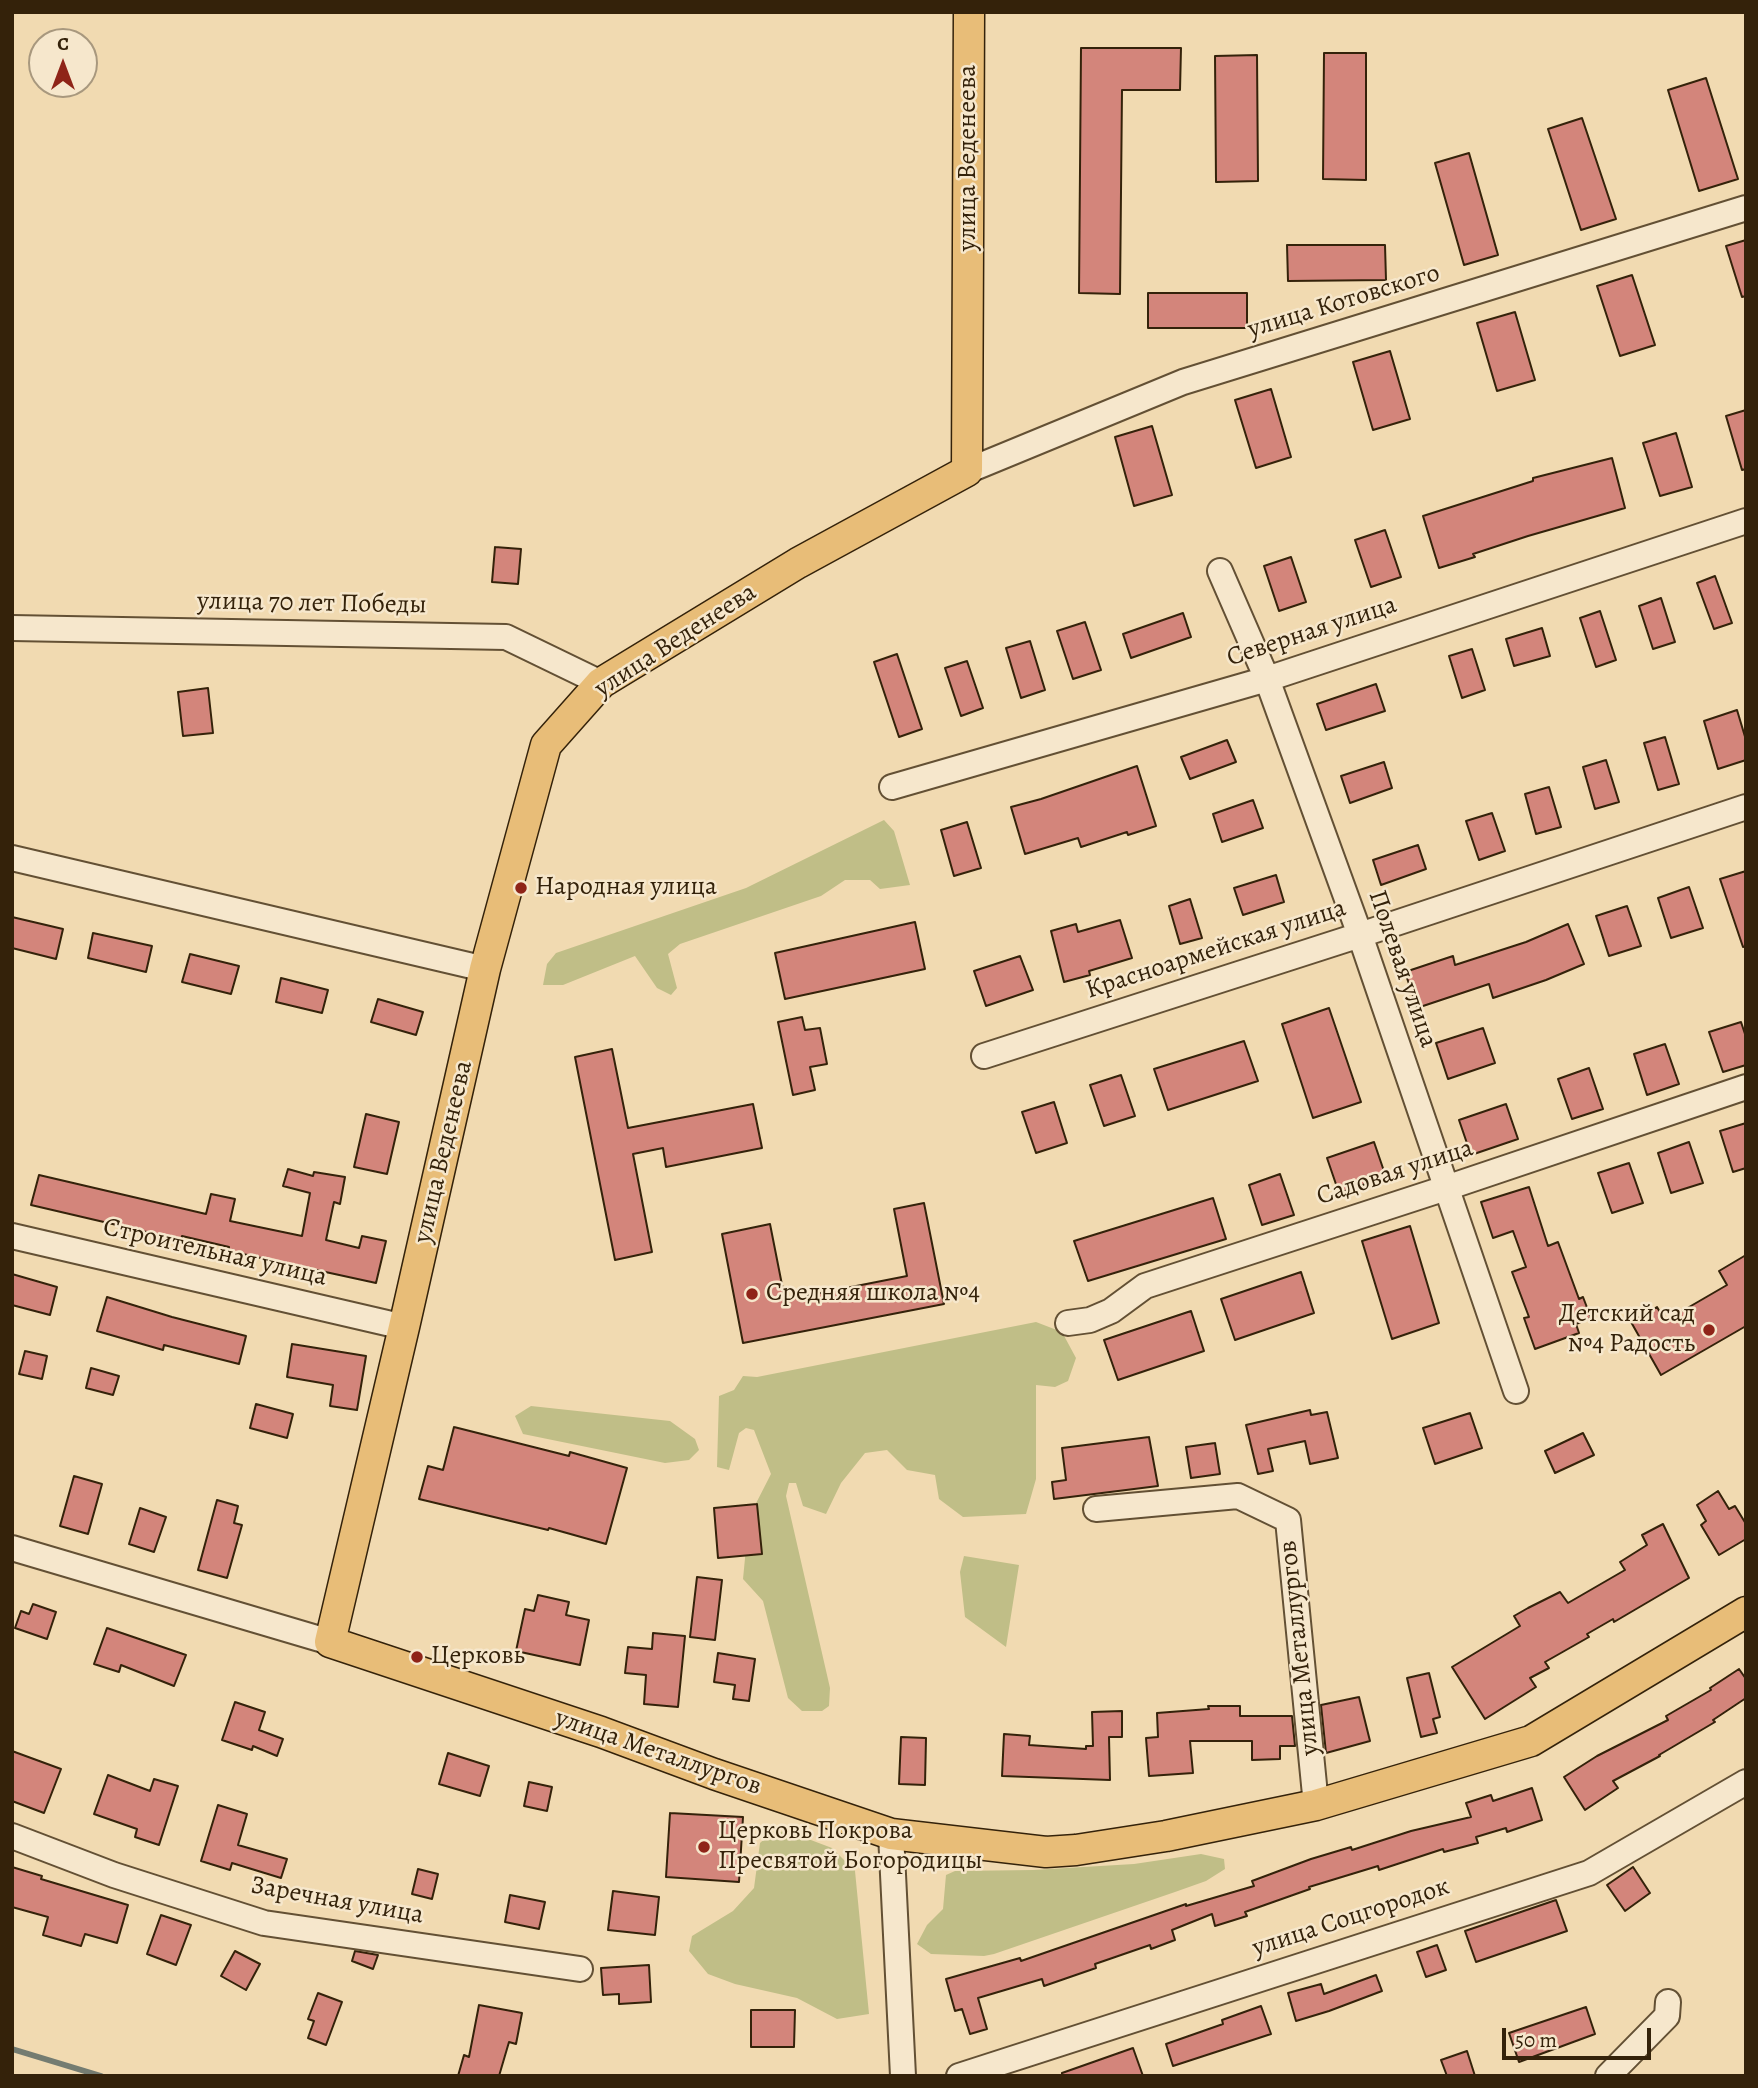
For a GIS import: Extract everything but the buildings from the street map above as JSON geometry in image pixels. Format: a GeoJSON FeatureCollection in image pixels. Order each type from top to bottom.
{"type":"FeatureCollection","features":[{"type":"Feature","properties":{"kind":"main road","name":"улица Веденеева"},"geometry":{"type":"LineString","coordinates":[[330,1642],[485,969],[546,745],[601,683],[799,564],[967,471],[969,12]]}},
{"type":"Feature","properties":{"kind":"main road","name":"улица Металлургов"},"geometry":{"type":"LineString","coordinates":[[330,1642],[601,1732],[714,1774],[891,1834],[1046,1852],[1166,1836],[1316,1805],[1531,1741],[1746,1612]]}},
{"type":"Feature","properties":{"kind":"street","name":"улица Котовского"},"geometry":{"type":"LineString","coordinates":[[967,471],[1183,382],[1746,208]]}},
{"type":"Feature","properties":{"kind":"street","name":"Северная улица"},"geometry":{"type":"LineString","coordinates":[[892,787],[1267,679],[1746,521]]}},
{"type":"Feature","properties":{"kind":"street","name":"Полевая улица"},"geometry":{"type":"LineString","coordinates":[[1220,571],[1267,679],[1360,935],[1516,1391]]}},
{"type":"Feature","properties":{"kind":"street","name":"улица 70 лет Победы"},"geometry":{"type":"LineString","coordinates":[[12,628],[506,637],[601,683]]}},
{"type":"Feature","properties":{"kind":"street","name":"Красноармейская улица"},"geometry":{"type":"LineString","coordinates":[[984,1056],[1746,807]]}},
{"type":"Feature","properties":{"kind":"street"},"geometry":{"type":"LineString","coordinates":[[12,858],[485,969]]}},
{"type":"Feature","properties":{"kind":"street","name":"Садовая улица"},"geometry":{"type":"LineString","coordinates":[[1068,1323],[1090,1320],[1111,1311],[1145,1286],[1746,1087]]}},
{"type":"Feature","properties":{"kind":"street","name":"Строительная улица"},"geometry":{"type":"LineString","coordinates":[[12,1236],[404,1327]]}},
{"type":"Feature","properties":{"kind":"street","name":"улица Металлургов"},"geometry":{"type":"LineString","coordinates":[[1096,1509],[1238,1496],[1288,1520],[1316,1805]]}},
{"type":"Feature","properties":{"kind":"street","name":"улица Металлургов"},"geometry":{"type":"LineString","coordinates":[[12,1548],[330,1642]]}},
{"type":"Feature","properties":{"kind":"street","name":"улица Соцгородок"},"geometry":{"type":"LineString","coordinates":[[959,2076],[1590,1873],[1746,1782]]}},
{"type":"Feature","properties":{"kind":"street"},"geometry":{"type":"LineString","coordinates":[[891,1834],[903,2076]]}},
{"type":"Feature","properties":{"kind":"street","name":"Заречная улица"},"geometry":{"type":"LineString","coordinates":[[12,1836],[114,1875],[264,1923],[580,1969]]}},
{"type":"Feature","properties":{"kind":"street"},"geometry":{"type":"LineString","coordinates":[[1608,2076],[1667,2016],[1668,2002]]}},
{"type":"Feature","properties":{"kind":"shaded area"},"geometry":{"type":"Polygon","coordinates":[[[884,820],[894,831],[910,885],[880,889],[870,880],[845,880],[821,896],[680,944],[668,954],[677,988],[671,995],[657,988],[635,956],[563,985],[543,985],[547,964],[556,953],[746,888],[884,820]]]}},
{"type":"Feature","properties":{"kind":"shaded area"},"geometry":{"type":"Polygon","coordinates":[[[1036,1322],[1062,1332],[1076,1358],[1068,1381],[1055,1387],[1036,1385],[1036,1479],[1026,1514],[963,1517],[939,1499],[935,1475],[907,1470],[887,1450],[865,1453],[841,1483],[826,1514],[803,1506],[796,1483],[789,1483],[786,1496],[830,1688],[829,1706],[822,1711],[802,1711],[788,1698],[763,1601],[743,1579],[749,1517],[771,1474],[754,1430],[746,1428],[739,1433],[729,1470],[717,1467],[719,1396],[734,1390],[743,1376],[757,1377],[1036,1322]]]}},
{"type":"Feature","properties":{"kind":"shaded area"},"geometry":{"type":"Polygon","coordinates":[[[531,1406],[670,1421],[695,1439],[699,1450],[689,1460],[665,1463],[523,1434],[515,1416],[531,1406]]]}},
{"type":"Feature","properties":{"kind":"shaded area"},"geometry":{"type":"Polygon","coordinates":[[[964,1556],[1019,1565],[1006,1647],[965,1617],[960,1572],[964,1556]]]}},
{"type":"Feature","properties":{"kind":"shaded area"},"geometry":{"type":"Polygon","coordinates":[[[787,1831],[832,1848],[855,1871],[869,2014],[837,2019],[797,1998],[735,1984],[708,1974],[689,1951],[692,1936],[733,1911],[754,1888],[760,1843],[771,1833],[787,1831]]]}},
{"type":"Feature","properties":{"kind":"shaded area"},"geometry":{"type":"Polygon","coordinates":[[[1201,1854],[1224,1859],[1225,1869],[1206,1881],[994,1954],[931,1954],[917,1944],[927,1925],[943,1909],[946,1875],[955,1871],[1134,1864],[1201,1854]]]}},
{"type":"Feature","properties":{"kind":"waterway"},"geometry":{"type":"LineString","coordinates":[[12,2049],[101,2076]]}},
{"type":"Feature","properties":{"kind":"place","name":"Народная улица"},"geometry":{"type":"Point","coordinates":[521,888]}},
{"type":"Feature","properties":{"kind":"place","name":"Средняя школа №4"},"geometry":{"type":"Point","coordinates":[752,1294]}},
{"type":"Feature","properties":{"kind":"place","name":"Детский сад №4 Радость"},"geometry":{"type":"Point","coordinates":[1709,1330]}},
{"type":"Feature","properties":{"kind":"place","name":"Церковь"},"geometry":{"type":"Point","coordinates":[417,1657]}},
{"type":"Feature","properties":{"kind":"place","name":"Церковь Покрова Пресвятой Богородицы"},"geometry":{"type":"Point","coordinates":[704,1847]}}]}
